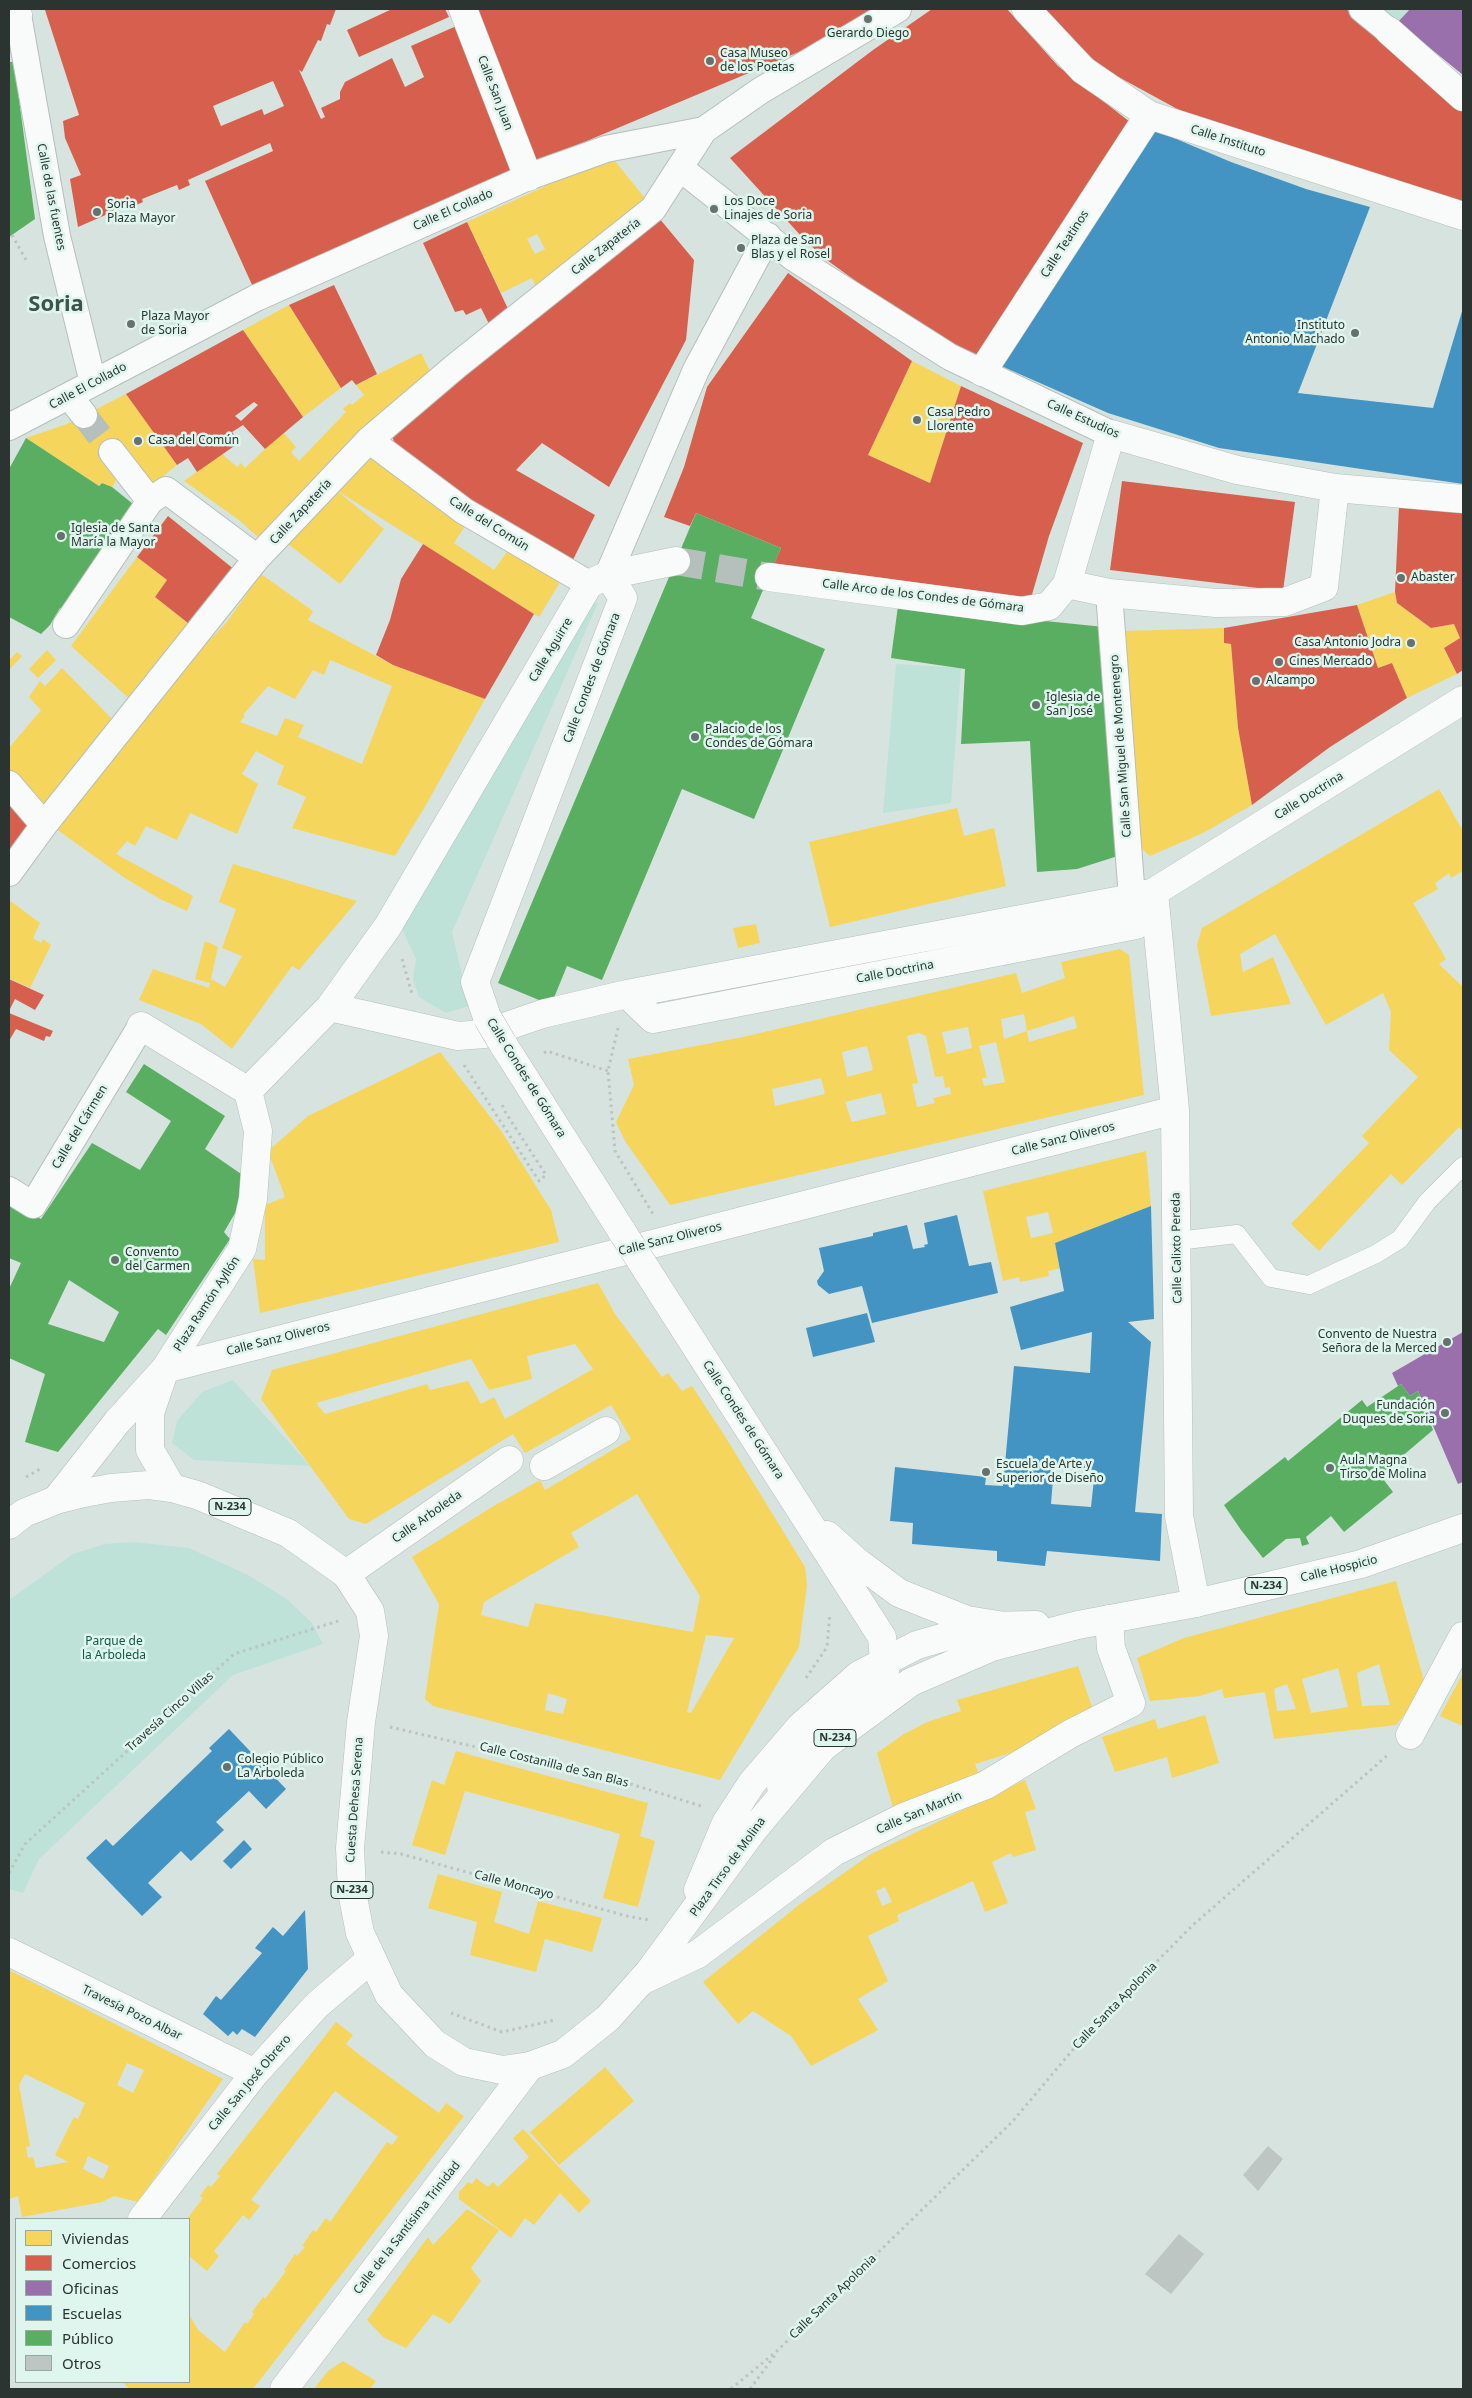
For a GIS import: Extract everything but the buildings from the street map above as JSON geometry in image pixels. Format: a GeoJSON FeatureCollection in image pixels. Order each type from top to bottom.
{"type":"FeatureCollection","features":[{"type":"Feature","properties":{"kind":"street","name":"Calle San Juan"},"geometry":{"type":"LineString","coordinates":[[463,9],[528,177]]}},
{"type":"Feature","properties":{"kind":"street","name":"Calle El Collado"},"geometry":{"type":"LineString","coordinates":[[9,427],[76,406],[93,383],[256,298],[528,177],[606,149],[704,130],[760,91],[898,9]]}},
{"type":"Feature","properties":{"kind":"street","name":"Calle Instituto"},"geometry":{"type":"LineString","coordinates":[[1026,9],[1083,70],[1148,115],[1463,216]]}},
{"type":"Feature","properties":{"kind":"street"},"geometry":{"type":"LineString","coordinates":[[1362,9],[1463,96]]}},
{"type":"Feature","properties":{"kind":"street","name":"Calle de las fuentes"},"geometry":{"type":"LineString","coordinates":[[15,14],[58,236],[93,383]]}},
{"type":"Feature","properties":{"kind":"street","name":"Calle Teatinos"},"geometry":{"type":"LineString","coordinates":[[982,372],[1148,115]]}},
{"type":"Feature","properties":{"kind":"street"},"geometry":{"type":"LineString","coordinates":[[704,130],[680,168],[768,236]]}},
{"type":"Feature","properties":{"kind":"street","name":"Calle Zapatería"},"geometry":{"type":"LineString","coordinates":[[9,873],[44,825],[257,558],[369,440],[456,366],[653,209],[680,168]]}},
{"type":"Feature","properties":{"kind":"street","name":"Calle Estudios"},"geometry":{"type":"LineString","coordinates":[[768,236],[794,258],[950,357],[1111,434],[1237,470],[1335,488],[1463,499]]}},
{"type":"Feature","properties":{"kind":"street","name":"Calle Aguirre"},"geometry":{"type":"LineString","coordinates":[[330,1008],[388,926],[599,580],[696,370],[768,236]]}},
{"type":"Feature","properties":{"kind":"street"},"geometry":{"type":"LineString","coordinates":[[1111,434],[1067,584],[1109,593],[1216,604],[1285,602],[1324,587],[1335,488]]}},
{"type":"Feature","properties":{"kind":"street","name":"Calle del Común"},"geometry":{"type":"LineString","coordinates":[[369,440],[464,511],[599,580]]}},
{"type":"Feature","properties":{"kind":"street"},"geometry":{"type":"LineString","coordinates":[[112,452],[150,501]]}},
{"type":"Feature","properties":{"kind":"street"},"geometry":{"type":"LineString","coordinates":[[66,625],[150,501],[166,490],[257,558]]}},
{"type":"Feature","properties":{"kind":"street"},"geometry":{"type":"LineString","coordinates":[[599,580],[676,561]]}},
{"type":"Feature","properties":{"kind":"street","name":"Calle Arco de los Condes de Gómara"},"geometry":{"type":"LineString","coordinates":[[769,577],[1022,611],[1049,606],[1067,584]]}},
{"type":"Feature","properties":{"kind":"street","name":"Calle Condes de Gómara"},"geometry":{"type":"LineString","coordinates":[[599,580],[623,598],[475,982],[487,1017],[503,1044],[882,1637],[879,1674]]}},
{"type":"Feature","properties":{"kind":"street","name":"Calle San Miguel de Montenegro"},"geometry":{"type":"LineString","coordinates":[[1109,593],[1143,895]]}},
{"type":"Feature","properties":{"kind":"street","name":"Calle Doctrina"},"geometry":{"type":"LineString","coordinates":[[627,994],[653,1019],[1136,925],[1143,895],[1463,700]]}},
{"type":"Feature","properties":{"kind":"street"},"geometry":{"type":"LineString","coordinates":[[9,784],[44,825]]}},
{"type":"Feature","properties":{"kind":"street","name":"Calle Calixto Pereda"},"geometry":{"type":"LineString","coordinates":[[1143,895],[1175,1110],[1179,1516],[1196,1603]]}},
{"type":"Feature","properties":{"kind":"street"},"geometry":{"type":"LineString","coordinates":[[141,1026],[248,1091],[330,1008],[458,1036],[484,1034],[542,1014],[627,994]]}},
{"type":"Feature","properties":{"kind":"street","name":"Calle del Cármen"},"geometry":{"type":"LineString","coordinates":[[9,1190],[33,1205],[141,1026]]}},
{"type":"Feature","properties":{"kind":"street","name":"Plaza Ramón Ayllón"},"geometry":{"type":"LineString","coordinates":[[56,1500],[116,1422],[166,1369],[242,1249],[253,1199],[258,1131],[248,1091]]}},
{"type":"Feature","properties":{"kind":"street","name":"Calle Sanz Oliveros"},"geometry":{"type":"LineString","coordinates":[[166,1369],[1175,1110]]}},
{"type":"Feature","properties":{"kind":"street","name":"Plaza Ramón Ayllón"},"geometry":{"type":"LineString","coordinates":[[166,1369],[150,1413],[150,1450],[172,1488]]}},
{"type":"Feature","properties":{"kind":"street"},"geometry":{"type":"LineString","coordinates":[[544,1466],[606,1431]]}},
{"type":"Feature","properties":{"kind":"street","name":"Calle Arboleda"},"geometry":{"type":"LineString","coordinates":[[346,1574],[509,1460]]}},
{"type":"Feature","properties":{"kind":"street","name":"N-234"},"geometry":{"type":"LineString","coordinates":[[9,1525],[24,1513],[56,1500],[111,1488],[149,1485],[172,1488],[214,1501],[288,1532],[346,1574],[370,1611]]}},
{"type":"Feature","properties":{"kind":"street","name":"Calle Condes de Gómara"},"geometry":{"type":"LineString","coordinates":[[804,1515],[856,1561],[899,1593],[967,1620],[999,1625]]}},
{"type":"Feature","properties":{"kind":"street","name":"Calle Hospicio"},"geometry":{"type":"LineString","coordinates":[[1078,1625],[1196,1603],[1361,1564],[1459,1532]]}},
{"type":"Feature","properties":{"kind":"street","name":"Cuesta Dehesa Serena"},"geometry":{"type":"LineString","coordinates":[[370,1611],[374,1636],[361,1722],[350,1848],[352,1892],[360,1933],[389,1995],[435,2044],[464,2062],[502,2070],[530,2066]]}},
{"type":"Feature","properties":{"kind":"street","name":"Calle San Martín"},"geometry":{"type":"LineString","coordinates":[[641,1981],[698,1954],[834,1852],[904,1817],[986,1785],[1070,1734],[1131,1703],[1111,1648],[1109,1619]]}},
{"type":"Feature","properties":{"kind":"street","name":"Plaza Tirso de Molina"},"geometry":{"type":"LineString","coordinates":[[773,1807],[786,1775],[800,1753],[822,1728],[879,1674],[917,1645],[983,1626],[1078,1625]]}},
{"type":"Feature","properties":{"kind":"street","name":"Plaza Tirso de Molina"},"geometry":{"type":"LineString","coordinates":[[530,2066],[563,2054],[608,2018],[641,1981],[684,1926],[754,1829],[824,1747],[910,1682],[992,1647],[1078,1625]]}},
{"type":"Feature","properties":{"kind":"street"},"geometry":{"type":"LineString","coordinates":[[1410,1735],[1463,1636]]}},
{"type":"Feature","properties":{"kind":"street","name":"Plaza Tirso de Molina"},"geometry":{"type":"LineString","coordinates":[[684,1926],[726,1823],[752,1783],[801,1726],[859,1676],[879,1674]]}},
{"type":"Feature","properties":{"kind":"street","name":"Travesía Pozo Albar"},"geometry":{"type":"LineString","coordinates":[[9,1952],[255,2073]]}},
{"type":"Feature","properties":{"kind":"street","name":"Calle San José Obrero"},"geometry":{"type":"LineString","coordinates":[[143,2218],[255,2073],[317,2005],[371,1959]]}},
{"type":"Feature","properties":{"kind":"street","name":"Calle de la Santísima Trinidad"},"geometry":{"type":"LineString","coordinates":[[284,2389],[530,2066]]}},
{"type":"Feature","properties":{"kind":"lane"},"geometry":{"type":"LineString","coordinates":[[1176,1241],[1237,1234],[1271,1278],[1309,1285],[1376,1254],[1400,1239],[1427,1202],[1463,1166]]}},
{"type":"Feature","properties":{"kind":"path"},"geometry":{"type":"LineString","coordinates":[[12,234],[26,260]]}},
{"type":"Feature","properties":{"kind":"path"},"geometry":{"type":"LineString","coordinates":[[627,994],[608,1071],[615,1151],[654,1215]]}},
{"type":"Feature","properties":{"kind":"path"},"geometry":{"type":"LineString","coordinates":[[458,1036],[460,1059],[539,1181],[546,1175],[504,1110]]}},
{"type":"Feature","properties":{"kind":"path"},"geometry":{"type":"LineString","coordinates":[[547,1051],[608,1071]]}},
{"type":"Feature","properties":{"kind":"path"},"geometry":{"type":"LineString","coordinates":[[24,1478],[47,1465]]}},
{"type":"Feature","properties":{"kind":"path"},"geometry":{"type":"LineString","coordinates":[[801,1686],[827,1647],[833,1590],[845,1581]]}},
{"type":"Feature","properties":{"kind":"path","name":"Travesía Cinco Villas"},"geometry":{"type":"LineString","coordinates":[[9,1873],[25,1844],[234,1654],[370,1611]]}},
{"type":"Feature","properties":{"kind":"path"},"geometry":{"type":"LineString","coordinates":[[387,1727],[388,1718]]}},
{"type":"Feature","properties":{"kind":"path","name":"Calle Costanilla de San Blas"},"geometry":{"type":"LineString","coordinates":[[408,1730],[618,1780],[699,1805]]}},
{"type":"Feature","properties":{"kind":"path","name":"Calle Santa Apolonia"},"geometry":{"type":"LineString","coordinates":[[731,2389],[778,2350],[1012,2122],[1092,2027],[1193,1926],[1410,1735]]}},
{"type":"Feature","properties":{"kind":"path","name":"Calle Moncayo"},"geometry":{"type":"LineString","coordinates":[[401,1854],[626,1916]]}},
{"type":"Feature","properties":{"kind":"path"},"geometry":{"type":"LineString","coordinates":[[647,1929],[653,1921]]}},
{"type":"Feature","properties":{"kind":"path"},"geometry":{"type":"LineString","coordinates":[[447,2011],[454,2016],[502,2032],[564,2018]]}},
{"type":"Feature","properties":{"kind":"path"},"geometry":{"type":"LineString","coordinates":[[750,2389],[778,2350]]}},
{"type":"Feature","properties":{"kind":"green space"},"geometry":{"type":"Polygon","coordinates":[[[1346,9],[1410,9],[1382,39],[1346,9]]]}},
{"type":"Feature","properties":{"kind":"green space"},"geometry":{"type":"Polygon","coordinates":[[[585,602],[598,603],[452,932],[469,1006],[446,1013],[419,997],[413,979],[416,959],[401,927],[585,602]]]}},
{"type":"Feature","properties":{"kind":"green space"},"geometry":{"type":"Polygon","coordinates":[[[896,664],[961,668],[951,803],[883,813],[896,664]]]}},
{"type":"Feature","properties":{"kind":"green space"},"geometry":{"type":"Polygon","coordinates":[[[233,1380],[310,1466],[194,1460],[172,1443],[177,1421],[202,1392],[233,1380]]]}},
{"type":"Feature","properties":{"kind":"green space","name":"Parque de la Arboleda"},"geometry":{"type":"Polygon","coordinates":[[[134,1542],[189,1548],[248,1575],[288,1600],[312,1623],[323,1644],[233,1675],[39,1859],[23,1893],[9,1889],[9,1600],[73,1554],[105,1544],[134,1542]]]}},
{"type":"Feature","properties":{"kind":"tunnel"},"geometry":{"type":"LineString","coordinates":[[84,415],[112,452]]}},
{"type":"Feature","properties":{"kind":"tunnel"},"geometry":{"type":"LineString","coordinates":[[676,561],[769,577]]}},
{"type":"Feature","properties":{"kind":"place","name":"Gerardo Diego"},"geometry":{"type":"Point","coordinates":[868,19]}},
{"type":"Feature","properties":{"kind":"place","name":"Casa Museo de los Poetas"},"geometry":{"type":"Point","coordinates":[710,61]}},
{"type":"Feature","properties":{"kind":"place","name":"Los Doce Linajes de Soria"},"geometry":{"type":"Point","coordinates":[714,209]}},
{"type":"Feature","properties":{"kind":"place","name":"Soria Plaza Mayor"},"geometry":{"type":"Point","coordinates":[97,212]}},
{"type":"Feature","properties":{"kind":"place","name":"Plaza de San Blas y el Rosel"},"geometry":{"type":"Point","coordinates":[741,248]}},
{"type":"Feature","properties":{"kind":"place","name":"Plaza Mayor de Soria"},"geometry":{"type":"Point","coordinates":[131,324]}},
{"type":"Feature","properties":{"kind":"place","name":"Instituto Antonio Machado"},"geometry":{"type":"Point","coordinates":[1355,333]}},
{"type":"Feature","properties":{"kind":"place","name":"Casa Pedro Llorente"},"geometry":{"type":"Point","coordinates":[917,420]}},
{"type":"Feature","properties":{"kind":"place","name":"Casa del Común"},"geometry":{"type":"Point","coordinates":[138,441]}},
{"type":"Feature","properties":{"kind":"place","name":"Iglesia de Santa María la Mayor"},"geometry":{"type":"Point","coordinates":[61,536]}},
{"type":"Feature","properties":{"kind":"place","name":"Abaster"},"geometry":{"type":"Point","coordinates":[1401,578]}},
{"type":"Feature","properties":{"kind":"place","name":"Casa Antonio Jodra"},"geometry":{"type":"Point","coordinates":[1411,643]}},
{"type":"Feature","properties":{"kind":"place","name":"Cines Mercado"},"geometry":{"type":"Point","coordinates":[1279,662]}},
{"type":"Feature","properties":{"kind":"place","name":"Alcampo"},"geometry":{"type":"Point","coordinates":[1256,681]}},
{"type":"Feature","properties":{"kind":"place","name":"Iglesia de San José"},"geometry":{"type":"Point","coordinates":[1036,705]}},
{"type":"Feature","properties":{"kind":"place","name":"Palacio de los Condes de Gómara"},"geometry":{"type":"Point","coordinates":[695,737]}},
{"type":"Feature","properties":{"kind":"place","name":"Convento del Carmen"},"geometry":{"type":"Point","coordinates":[115,1260]}},
{"type":"Feature","properties":{"kind":"place","name":"Convento de Nuestra Señora de la Merced"},"geometry":{"type":"Point","coordinates":[1447,1342]}},
{"type":"Feature","properties":{"kind":"place","name":"Fundación Duques de Soria"},"geometry":{"type":"Point","coordinates":[1445,1413]}},
{"type":"Feature","properties":{"kind":"place","name":"Aula Magna Tirso de Molina"},"geometry":{"type":"Point","coordinates":[1330,1468]}},
{"type":"Feature","properties":{"kind":"place","name":"Escuela de Arte y Superior de Diseño"},"geometry":{"type":"Point","coordinates":[986,1472]}},
{"type":"Feature","properties":{"kind":"place","name":"Colegio Público La Arboleda"},"geometry":{"type":"Point","coordinates":[227,1767]}},
{"type":"Feature","properties":{"kind":"district","name":"Soria"},"geometry":{"type":"Point","coordinates":[56,305]}}]}
